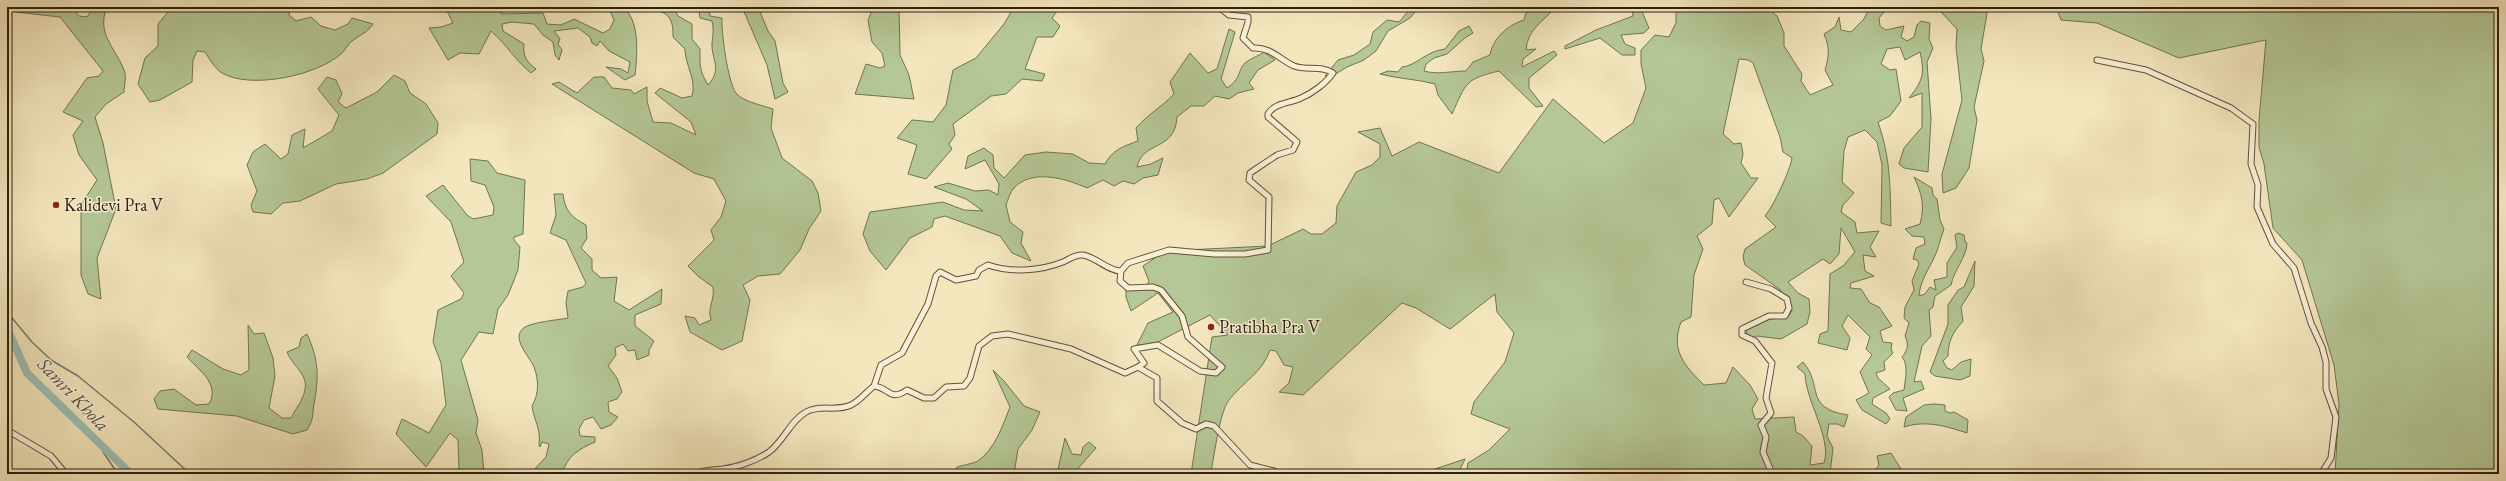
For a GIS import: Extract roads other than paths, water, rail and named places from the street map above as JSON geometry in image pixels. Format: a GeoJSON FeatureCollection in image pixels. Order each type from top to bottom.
{"type":"FeatureCollection","features":[{"type":"Feature","properties":{"kind":"street"},"geometry":{"type":"LineString","coordinates":[[874,386],[881,386],[892,395],[897,395],[908,390],[918,397],[934,398],[946,387],[964,386],[970,378],[979,346],[992,336],[1008,334],[1071,349],[1125,373],[1144,363],[1134,349],[1158,345],[1200,371],[1216,373],[1222,367],[1188,337],[1182,316],[1161,290],[1153,287],[1128,288],[1120,281],[1121,271],[1128,263],[1169,250],[1214,254],[1245,254],[1268,250],[1269,197],[1249,180],[1250,173],[1277,155],[1293,150],[1297,142],[1268,117],[1268,114],[1272,108],[1300,99],[1328,81],[1333,73],[1320,67],[1296,66],[1265,48],[1253,48],[1243,38],[1248,17],[1229,15],[1218,7]]}},
{"type":"Feature","properties":{"kind":"street"},"geometry":{"type":"LineString","coordinates":[[2097,60],[2146,70],[2231,108],[2253,124],[2251,164],[2258,184],[2257,207],[2273,244],[2294,268],[2310,324],[2322,347],[2326,362],[2326,389],[2336,417],[2331,458],[2320,474]]}},
{"type":"Feature","properties":{"kind":"street"},"geometry":{"type":"LineString","coordinates":[[694,474],[704,470],[725,468],[755,460],[770,451],[785,432],[805,412],[815,408],[834,408],[851,405],[874,386],[882,365],[902,353],[928,304],[936,276],[940,272],[956,280],[976,276],[979,270],[988,265],[1000,269],[1043,268],[1076,255],[1084,255],[1104,263],[1115,271],[1121,271]]}},
{"type":"Feature","properties":{"kind":"street"},"geometry":{"type":"LineString","coordinates":[[1746,282],[1771,289],[1787,299],[1789,308],[1785,316],[1769,316],[1742,329],[1742,335],[1755,341],[1772,363],[1766,398],[1771,413],[1761,425],[1766,437],[1763,452],[1771,471],[1766,474]]}},
{"type":"Feature","properties":{"kind":"street"},"geometry":{"type":"LineString","coordinates":[[1138,367],[1157,378],[1157,401],[1182,423],[1196,429],[1206,424],[1214,426],[1250,465],[1274,471],[1276,474]]}},
{"type":"Feature","properties":{"kind":"street"},"geometry":{"type":"LineString","coordinates":[[7,430],[51,456],[66,474]]}},
{"type":"Feature","properties":{"kind":"waterway"},"geometry":{"type":"LineString","coordinates":[[7,312],[32,342],[51,360],[78,376],[134,422],[190,474]]}},
{"type":"Feature","properties":{"kind":"waterway","name":"Samri Khola"},"geometry":{"type":"LineString","coordinates":[[7,328],[27,373],[131,474]]}},
{"type":"Feature","properties":{"kind":"waterway"},"geometry":{"type":"LineString","coordinates":[[103,447],[103,452],[118,474]]}},
{"type":"Feature","properties":{"kind":"place","name":"Kalidevi Pra V"},"geometry":{"type":"Point","coordinates":[56,205]}},
{"type":"Feature","properties":{"kind":"place","name":"Pratibha Pra V"},"geometry":{"type":"Point","coordinates":[1211,327]}}]}
